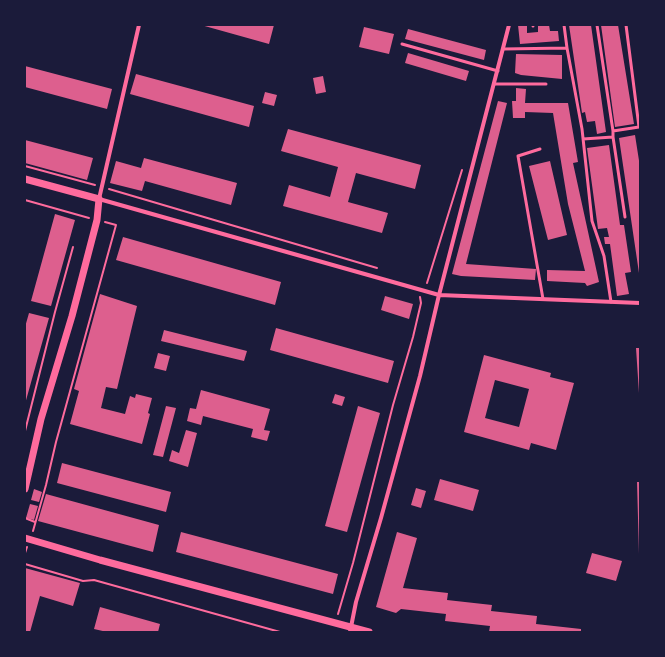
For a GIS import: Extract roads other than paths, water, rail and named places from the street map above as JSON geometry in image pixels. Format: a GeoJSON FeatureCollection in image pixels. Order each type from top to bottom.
{"type":"FeatureCollection","features":[{"type":"Feature","properties":{"kind":"street"},"geometry":{"type":"LineString","coordinates":[[25,489],[42,419],[72,316],[97,220],[99,199],[139,25]]}},
{"type":"Feature","properties":{"kind":"street"},"geometry":{"type":"LineString","coordinates":[[351,630],[356,602],[420,376],[439,293],[509,25]]}},
{"type":"Feature","properties":{"kind":"street"},"geometry":{"type":"LineString","coordinates":[[25,179],[419,290],[439,293],[640,303]]}},
{"type":"Feature","properties":{"kind":"street"},"geometry":{"type":"LineString","coordinates":[[28,539],[351,630],[369,632]]}},
{"type":"Feature","properties":{"kind":"lane"},"geometry":{"type":"LineString","coordinates":[[564,25],[583,139],[592,221],[604,256],[611,302]]}},
{"type":"Feature","properties":{"kind":"lane"},"geometry":{"type":"LineString","coordinates":[[597,25],[625,217]]}},
{"type":"Feature","properties":{"kind":"lane"},"geometry":{"type":"LineString","coordinates":[[613,131],[640,128],[626,25]]}},
{"type":"Feature","properties":{"kind":"lane"},"geometry":{"type":"LineString","coordinates":[[402,44],[498,71]]}},
{"type":"Feature","properties":{"kind":"lane"},"geometry":{"type":"LineString","coordinates":[[503,49],[567,48]]}},
{"type":"Feature","properties":{"kind":"lane"},"geometry":{"type":"LineString","coordinates":[[494,84],[546,84]]}},
{"type":"Feature","properties":{"kind":"lane"},"geometry":{"type":"LineString","coordinates":[[583,139],[613,137]]}},
{"type":"Feature","properties":{"kind":"lane"},"geometry":{"type":"LineString","coordinates":[[540,149],[518,156],[543,299]]}}]}
